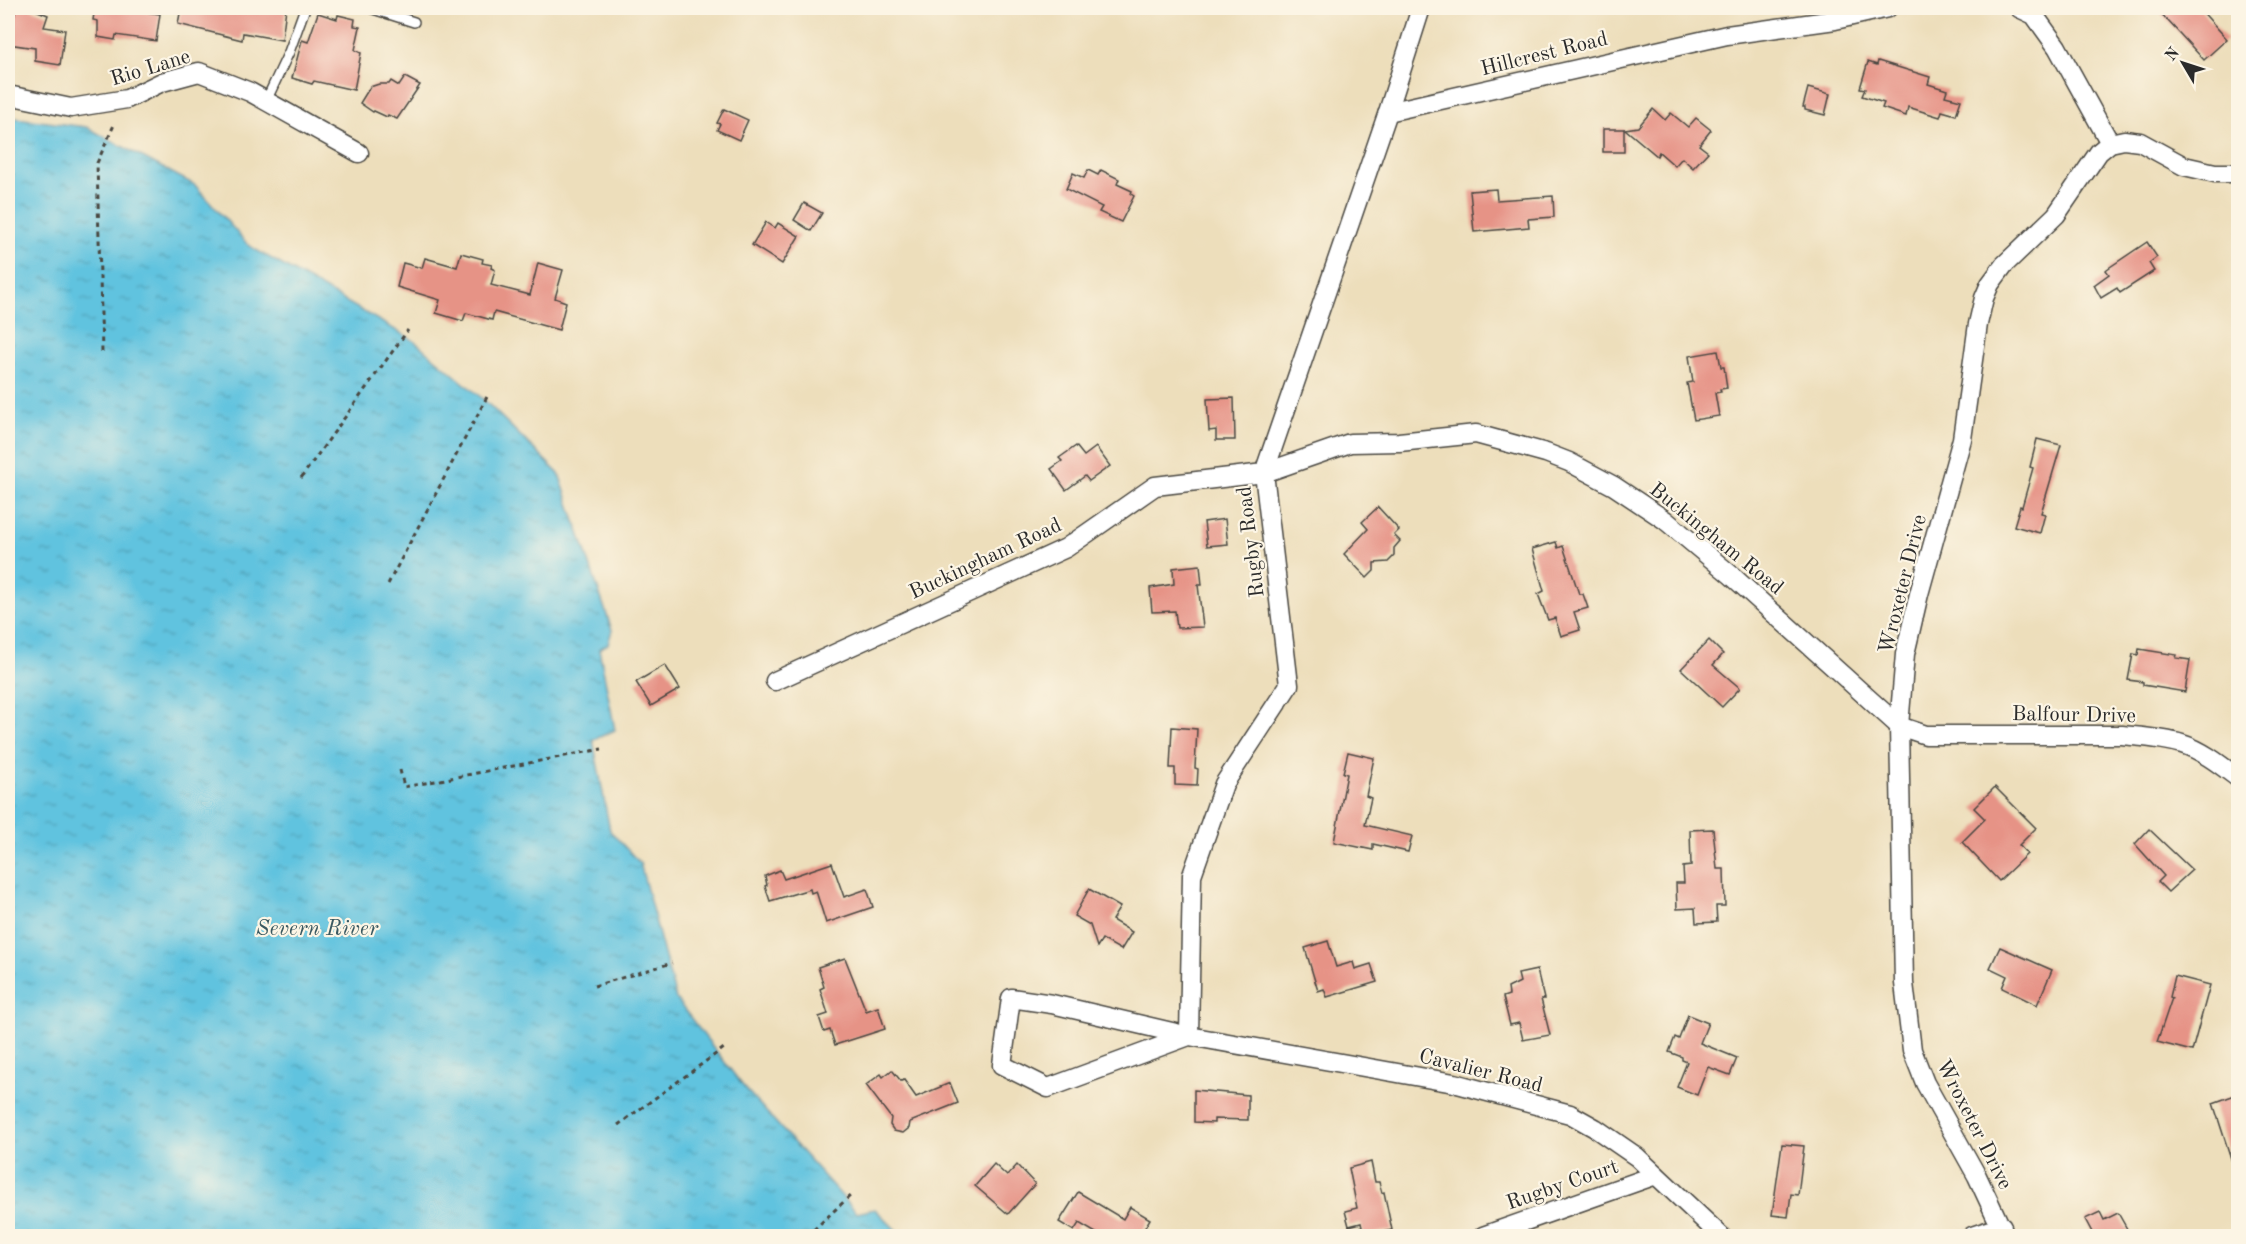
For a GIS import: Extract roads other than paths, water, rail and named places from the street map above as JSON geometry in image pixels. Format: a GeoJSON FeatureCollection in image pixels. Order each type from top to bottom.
{"type":"FeatureCollection","features":[{"type":"Feature","properties":{"kind":"street","name":"Rugby Road"},"geometry":{"type":"LineString","coordinates":[[1189,1036],[1192,875],[1224,784],[1289,686],[1264,473],[1388,112],[1421,8]]}},
{"type":"Feature","properties":{"kind":"street","name":"Hillcrest Road"},"geometry":{"type":"LineString","coordinates":[[1388,112],[1727,35],[1835,20],[1888,8]]}},
{"type":"Feature","properties":{"kind":"street"},"geometry":{"type":"LineString","coordinates":[[2019,8],[2034,15],[2057,46],[2110,143],[2124,140],[2140,142],[2184,166],[2215,173],[2238,173]]}},
{"type":"Feature","properties":{"kind":"street","name":"Rio Lane"},"geometry":{"type":"LineString","coordinates":[[8,95],[71,108],[127,99],[162,82],[199,72],[250,92],[360,153]]}},
{"type":"Feature","properties":{"kind":"street","name":"Wroxeter Drive"},"geometry":{"type":"LineString","coordinates":[[2003,1231],[1977,1176],[1925,1083],[1912,1050],[1904,983],[1899,726],[1905,654],[1918,594],[1962,439],[1984,298],[1990,284],[2004,265],[2056,215],[2099,152],[2110,143]]}},
{"type":"Feature","properties":{"kind":"street","name":"Buckingham Road"},"geometry":{"type":"LineString","coordinates":[[775,681],[1066,548],[1155,486],[1264,473],[1350,443],[1476,434],[1546,453],[1592,473],[1665,520],[1731,575],[1899,726]]}},
{"type":"Feature","properties":{"kind":"street","name":"Balfour Drive"},"geometry":{"type":"LineString","coordinates":[[1899,726],[1926,735],[2122,735],[2154,738],[2183,744],[2211,759],[2238,778]]}},
{"type":"Feature","properties":{"kind":"street"},"geometry":{"type":"LineString","coordinates":[[1165,1039],[1052,1004],[1011,998],[1002,1065],[1047,1088],[1165,1039],[1189,1036]]}},
{"type":"Feature","properties":{"kind":"street","name":"Cavalier Road"},"geometry":{"type":"LineString","coordinates":[[1189,1036],[1454,1083],[1570,1114],[1637,1157],[1721,1236]]}},
{"type":"Feature","properties":{"kind":"street","name":"Rugby Court"},"geometry":{"type":"LineString","coordinates":[[1483,1236],[1656,1175]]}},
{"type":"Feature","properties":{"kind":"street"},"geometry":{"type":"LineString","coordinates":[[1972,1236],[2003,1231]]}},
{"type":"Feature","properties":{"kind":"lane"},"geometry":{"type":"LineString","coordinates":[[266,101],[289,52],[305,8]]}},
{"type":"Feature","properties":{"kind":"lane"},"geometry":{"type":"LineString","coordinates":[[370,8],[414,22]]}},
{"type":"Feature","properties":{"kind":"water","name":"Severn River"},"geometry":{"type":"Polygon","coordinates":[[[8,117],[86,127],[195,185],[249,246],[413,340],[483,399],[559,474],[612,630],[608,644],[599,649],[615,730],[593,740],[610,831],[640,863],[676,999],[743,1086],[857,1213],[875,1209],[902,1236],[8,1236],[8,117]]]}}]}
